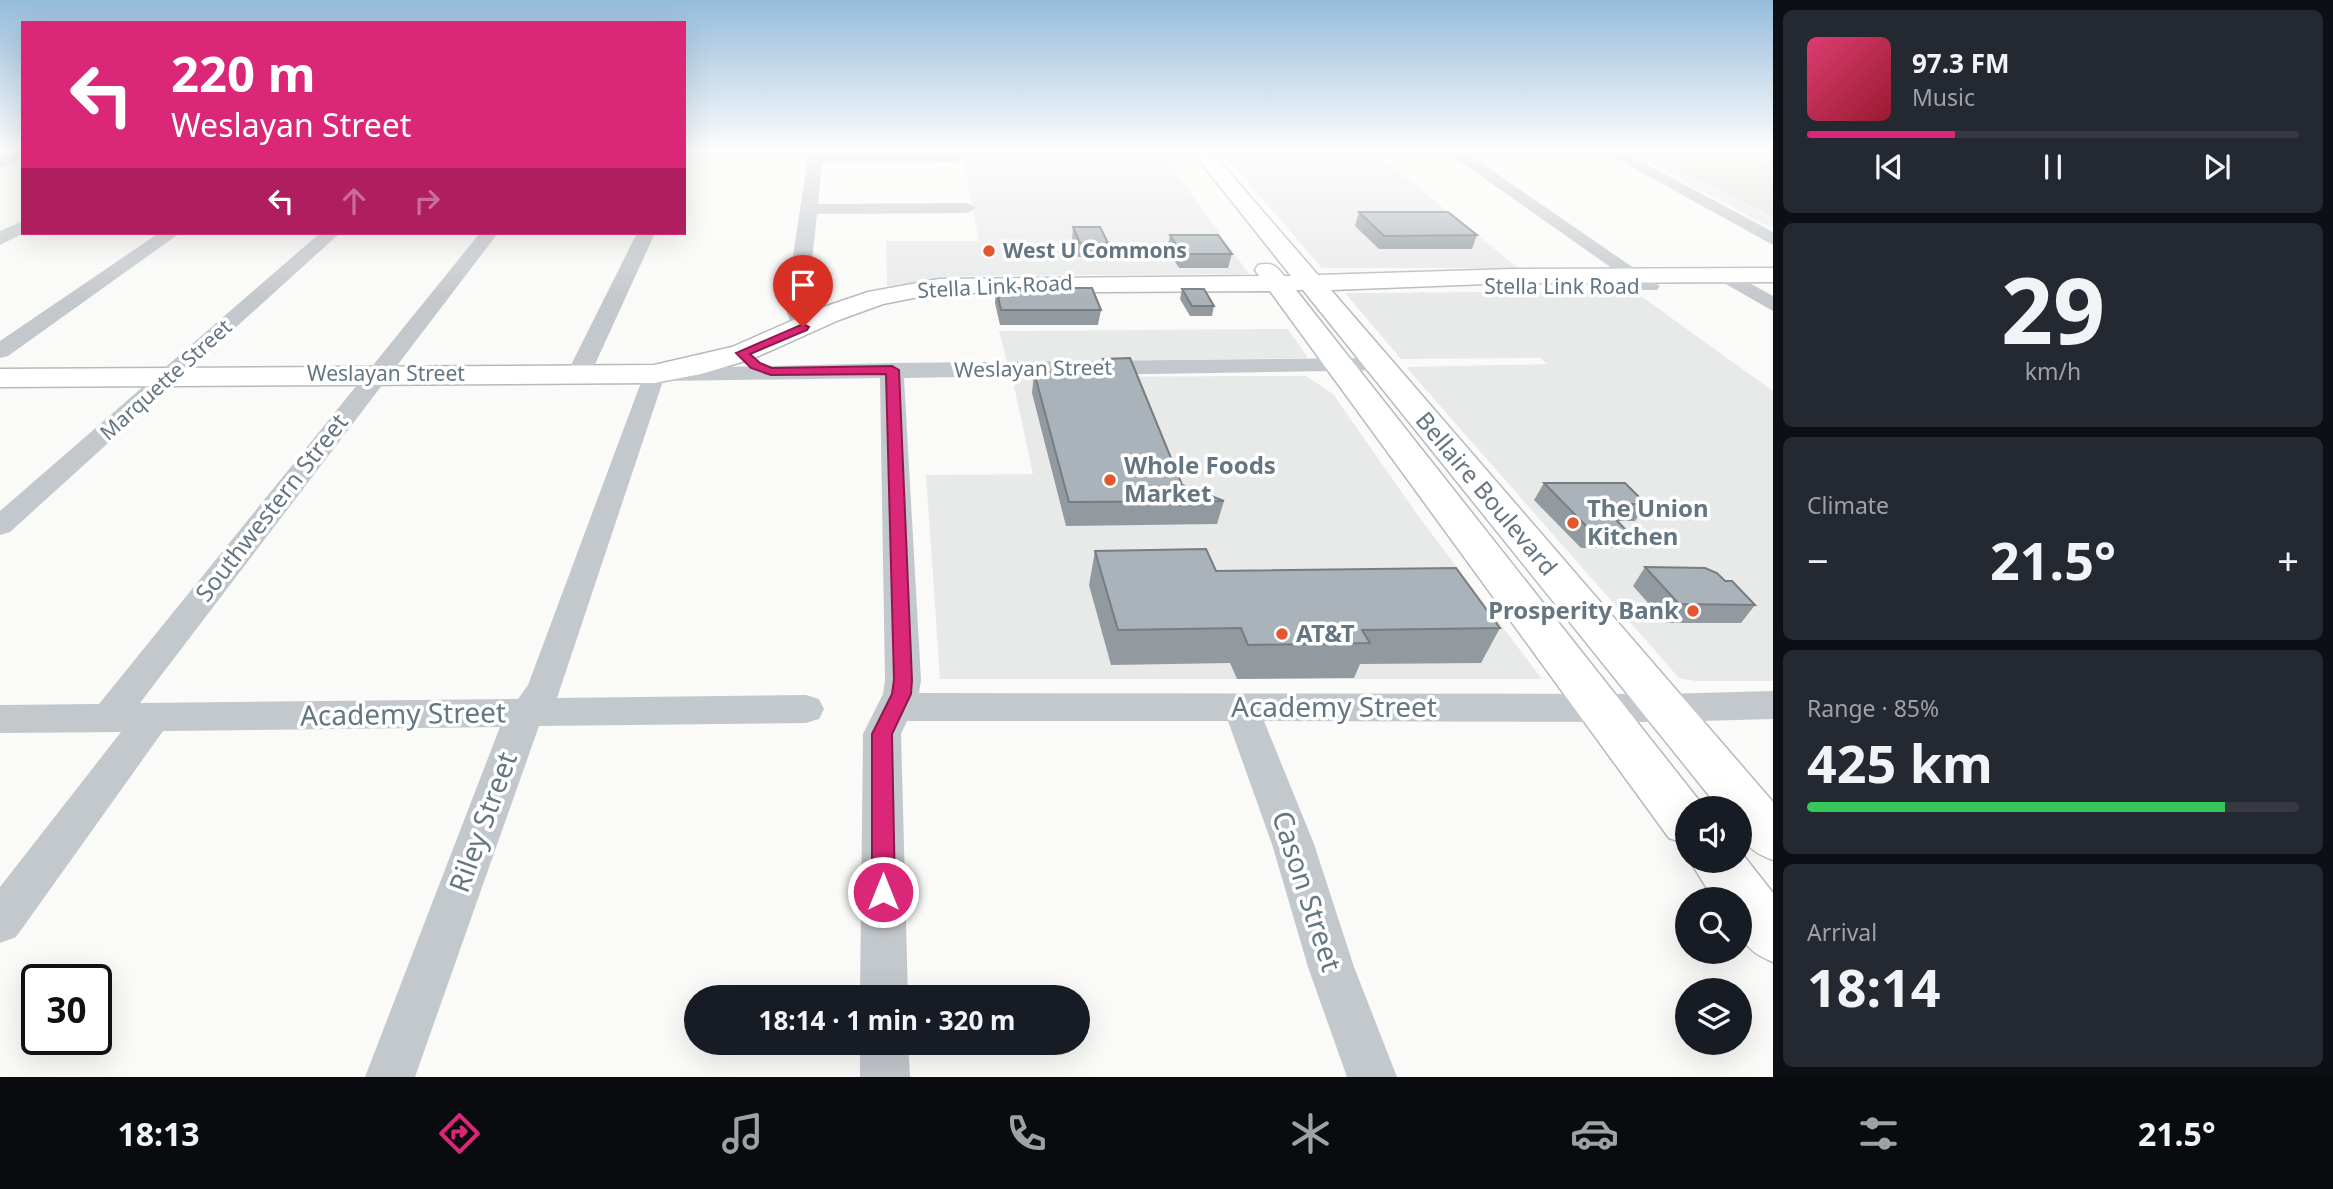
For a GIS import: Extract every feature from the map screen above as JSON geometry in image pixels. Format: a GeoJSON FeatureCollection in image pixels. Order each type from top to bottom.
{"type":"FeatureCollection","features":[{"type":"Feature","properties":{"kind":"main road","name":"Bellaire Boulevard"},"geometry":{"type":"LineString","coordinates":[[1241,200],[1258,221],[1293,283],[1359,366],[1664,708],[1773,838]]}},
{"type":"Feature","properties":{"kind":"main road"},"geometry":{"type":"LineString","coordinates":[[1230,221],[1258,221]]}},
{"type":"Feature","properties":{"kind":"main road","name":"Bellaire Boulevard"},"geometry":{"type":"LineString","coordinates":[[1252,250],[1293,283]]}},
{"type":"Feature","properties":{"kind":"main road","name":"Stella Link Road"},"geometry":{"type":"LineString","coordinates":[[1733,281],[1773,275]]}},
{"type":"Feature","properties":{"kind":"main road","name":"Stella Link Road"},"geometry":{"type":"LineString","coordinates":[[654,374],[701,365],[742,353],[877,297],[939,286],[1293,283],[1357,286],[1519,281],[1733,281],[1773,286]]}},
{"type":"Feature","properties":{"kind":"main road","name":"Bellaire Boulevard"},"geometry":{"type":"LineString","coordinates":[[1359,366],[1598,708],[1675,807]]}},
{"type":"Feature","properties":{"kind":"main road","name":"Weslayan Street"},"geometry":{"type":"LineString","coordinates":[[0,378],[654,374]]}},
{"type":"Feature","properties":{"kind":"main road"},"geometry":{"type":"LineString","coordinates":[[1725,873],[1773,936]]}},
{"type":"Feature","properties":{"kind":"street"},"geometry":{"type":"LineString","coordinates":[[803,327],[796,308],[809,200]]}},
{"type":"Feature","properties":{"kind":"street"},"geometry":{"type":"LineString","coordinates":[[1525,200],[1642,281]]}},
{"type":"Feature","properties":{"kind":"street"},"geometry":{"type":"LineString","coordinates":[[1702,200],[1773,239]]}},
{"type":"Feature","properties":{"kind":"street"},"geometry":{"type":"LineString","coordinates":[[808,209],[967,208]]}},
{"type":"Feature","properties":{"kind":"street"},"geometry":{"type":"LineString","coordinates":[[0,221],[21,223]]}},
{"type":"Feature","properties":{"kind":"street"},"geometry":{"type":"LineString","coordinates":[[0,239],[21,224]]}},
{"type":"Feature","properties":{"kind":"street"},"geometry":{"type":"LineString","coordinates":[[0,351],[168,235]]}},
{"type":"Feature","properties":{"kind":"street","name":"Marquette Street"},"geometry":{"type":"LineString","coordinates":[[0,526],[329,235]]}},
{"type":"Feature","properties":{"kind":"street","name":"Southwestern Street"},"geometry":{"type":"LineString","coordinates":[[108,718],[487,235]]}},
{"type":"Feature","properties":{"kind":"street"},"geometry":{"type":"LineString","coordinates":[[579,373],[645,235]]}},
{"type":"Feature","properties":{"kind":"street"},"geometry":{"type":"LineString","coordinates":[[1733,281],[1773,305]]}},
{"type":"Feature","properties":{"kind":"street"},"geometry":{"type":"LineString","coordinates":[[742,353],[755,366],[771,371]]}},
{"type":"Feature","properties":{"kind":"street","name":"Weslayan Street"},"geometry":{"type":"LineString","coordinates":[[654,374],[1359,366]]}},
{"type":"Feature","properties":{"kind":"street"},"geometry":{"type":"LineString","coordinates":[[884,985],[882,734],[901,694],[903,680],[892,370]]}},
{"type":"Feature","properties":{"kind":"street","name":"Riley Street"},"geometry":{"type":"LineString","coordinates":[[390,1077],[518,728],[531,713],[544,689],[654,374]]}},
{"type":"Feature","properties":{"kind":"street","name":"Academy Street"},"geometry":{"type":"LineString","coordinates":[[895,707],[1664,708],[1773,705]]}},
{"type":"Feature","properties":{"kind":"street","name":"Cason Street"},"geometry":{"type":"LineString","coordinates":[[1240,706],[1293,844],[1331,967],[1372,1077]]}},
{"type":"Feature","properties":{"kind":"street","name":"Academy Street"},"geometry":{"type":"LineString","coordinates":[[0,719],[806,709]]}},
{"type":"Feature","properties":{"kind":"street"},"geometry":{"type":"LineString","coordinates":[[0,922],[153,717]]}},
{"type":"Feature","properties":{"kind":"street"},"geometry":{"type":"LineString","coordinates":[[884,1055],[885,1077]]}},
{"type":"Feature","properties":{"kind":"shaded area"},"geometry":{"type":"Polygon","coordinates":[[[971,200],[1195,200],[1249,274],[961,276],[887,286],[886,241],[979,241],[971,200]]]}},
{"type":"Feature","properties":{"kind":"shaded area"},"geometry":{"type":"Polygon","coordinates":[[[1263,200],[1434,200],[1518,268],[1322,268],[1263,200]]]}},
{"type":"Feature","properties":{"kind":"shaded area"},"geometry":{"type":"Polygon","coordinates":[[[1719,200],[1773,200],[1773,229],[1719,200]]]}},
{"type":"Feature","properties":{"kind":"shaded area"},"geometry":{"type":"Polygon","coordinates":[[[1741,200],[1773,200],[1773,216],[1741,200]]]}},
{"type":"Feature","properties":{"kind":"shaded area"},"geometry":{"type":"Polygon","coordinates":[[[1634,291],[1773,391],[1773,681],[1695,681],[1679,678],[1406,367],[1547,364],[1540,358],[1401,359],[1345,293],[1634,291]]]}},
{"type":"Feature","properties":{"kind":"shaded area"},"geometry":{"type":"Polygon","coordinates":[[[1288,329],[1308,358],[1007,362],[999,331],[1288,329]]]}},
{"type":"Feature","properties":{"kind":"shaded area"},"geometry":{"type":"Polygon","coordinates":[[[1306,376],[1333,394],[1419,517],[1542,679],[940,679],[926,475],[1033,474],[1012,377],[1306,376]]]}},
{"type":"Feature","properties":{"kind":"building"},"geometry":{"type":"Polygon","coordinates":[[[1359,212],[1448,212],[1477,235],[1384,236],[1359,212]]]}},
{"type":"Feature","properties":{"kind":"building"},"geometry":{"type":"Polygon","coordinates":[[[1073,227],[1100,227],[1108,243],[1080,243],[1073,227]]]}},
{"type":"Feature","properties":{"kind":"building"},"geometry":{"type":"Polygon","coordinates":[[[1170,235],[1218,235],[1232,254],[1182,254],[1170,235]]]}},
{"type":"Feature","properties":{"kind":"building"},"geometry":{"type":"Polygon","coordinates":[[[996,288],[1092,288],[1101,310],[1001,310],[996,288]]]}},
{"type":"Feature","properties":{"kind":"building"},"geometry":{"type":"Polygon","coordinates":[[[1182,289],[1204,289],[1214,306],[1192,306],[1182,289]]]}},
{"type":"Feature","properties":{"kind":"building","name":"Whole Foods Market"},"geometry":{"type":"Polygon","coordinates":[[[1130,358],[1182,485],[1224,501],[1069,502],[1034,372],[1108,372],[1103,359],[1130,358]]]}},
{"type":"Feature","properties":{"kind":"building"},"geometry":{"type":"Polygon","coordinates":[[[1544,483],[1625,483],[1646,504],[1601,504],[1626,530],[1591,531],[1544,483]]]}},
{"type":"Feature","properties":{"kind":"building"},"geometry":{"type":"Polygon","coordinates":[[[1206,549],[1216,571],[1456,568],[1500,628],[1362,630],[1370,643],[1248,645],[1241,628],[1118,630],[1095,551],[1206,549]]]}},
{"type":"Feature","properties":{"kind":"building"},"geometry":{"type":"Polygon","coordinates":[[[1645,567],[1705,568],[1717,573],[1725,581],[1732,581],[1755,605],[1679,604],[1645,567]]]}},
{"type":"Feature","properties":{"kind":"place","name":"West U Commons"},"geometry":{"type":"Point","coordinates":[989,251]}},
{"type":"Feature","properties":{"kind":"place","name":"Whole Foods Market"},"geometry":{"type":"Point","coordinates":[1110,480]}},
{"type":"Feature","properties":{"kind":"place","name":"The Union Kitchen"},"geometry":{"type":"Point","coordinates":[1573,523]}},
{"type":"Feature","properties":{"kind":"place","name":"Prosperity Bank"},"geometry":{"type":"Point","coordinates":[1693,611]}},
{"type":"Feature","properties":{"kind":"place","name":"AT&T"},"geometry":{"type":"Point","coordinates":[1282,634]}},
{"type":"Feature","properties":{"kind":"route"},"geometry":{"type":"LineString","coordinates":[[803,327],[742,353],[755,366],[771,371],[892,370],[903,680],[901,694],[882,734],[883,892]]}}]}
